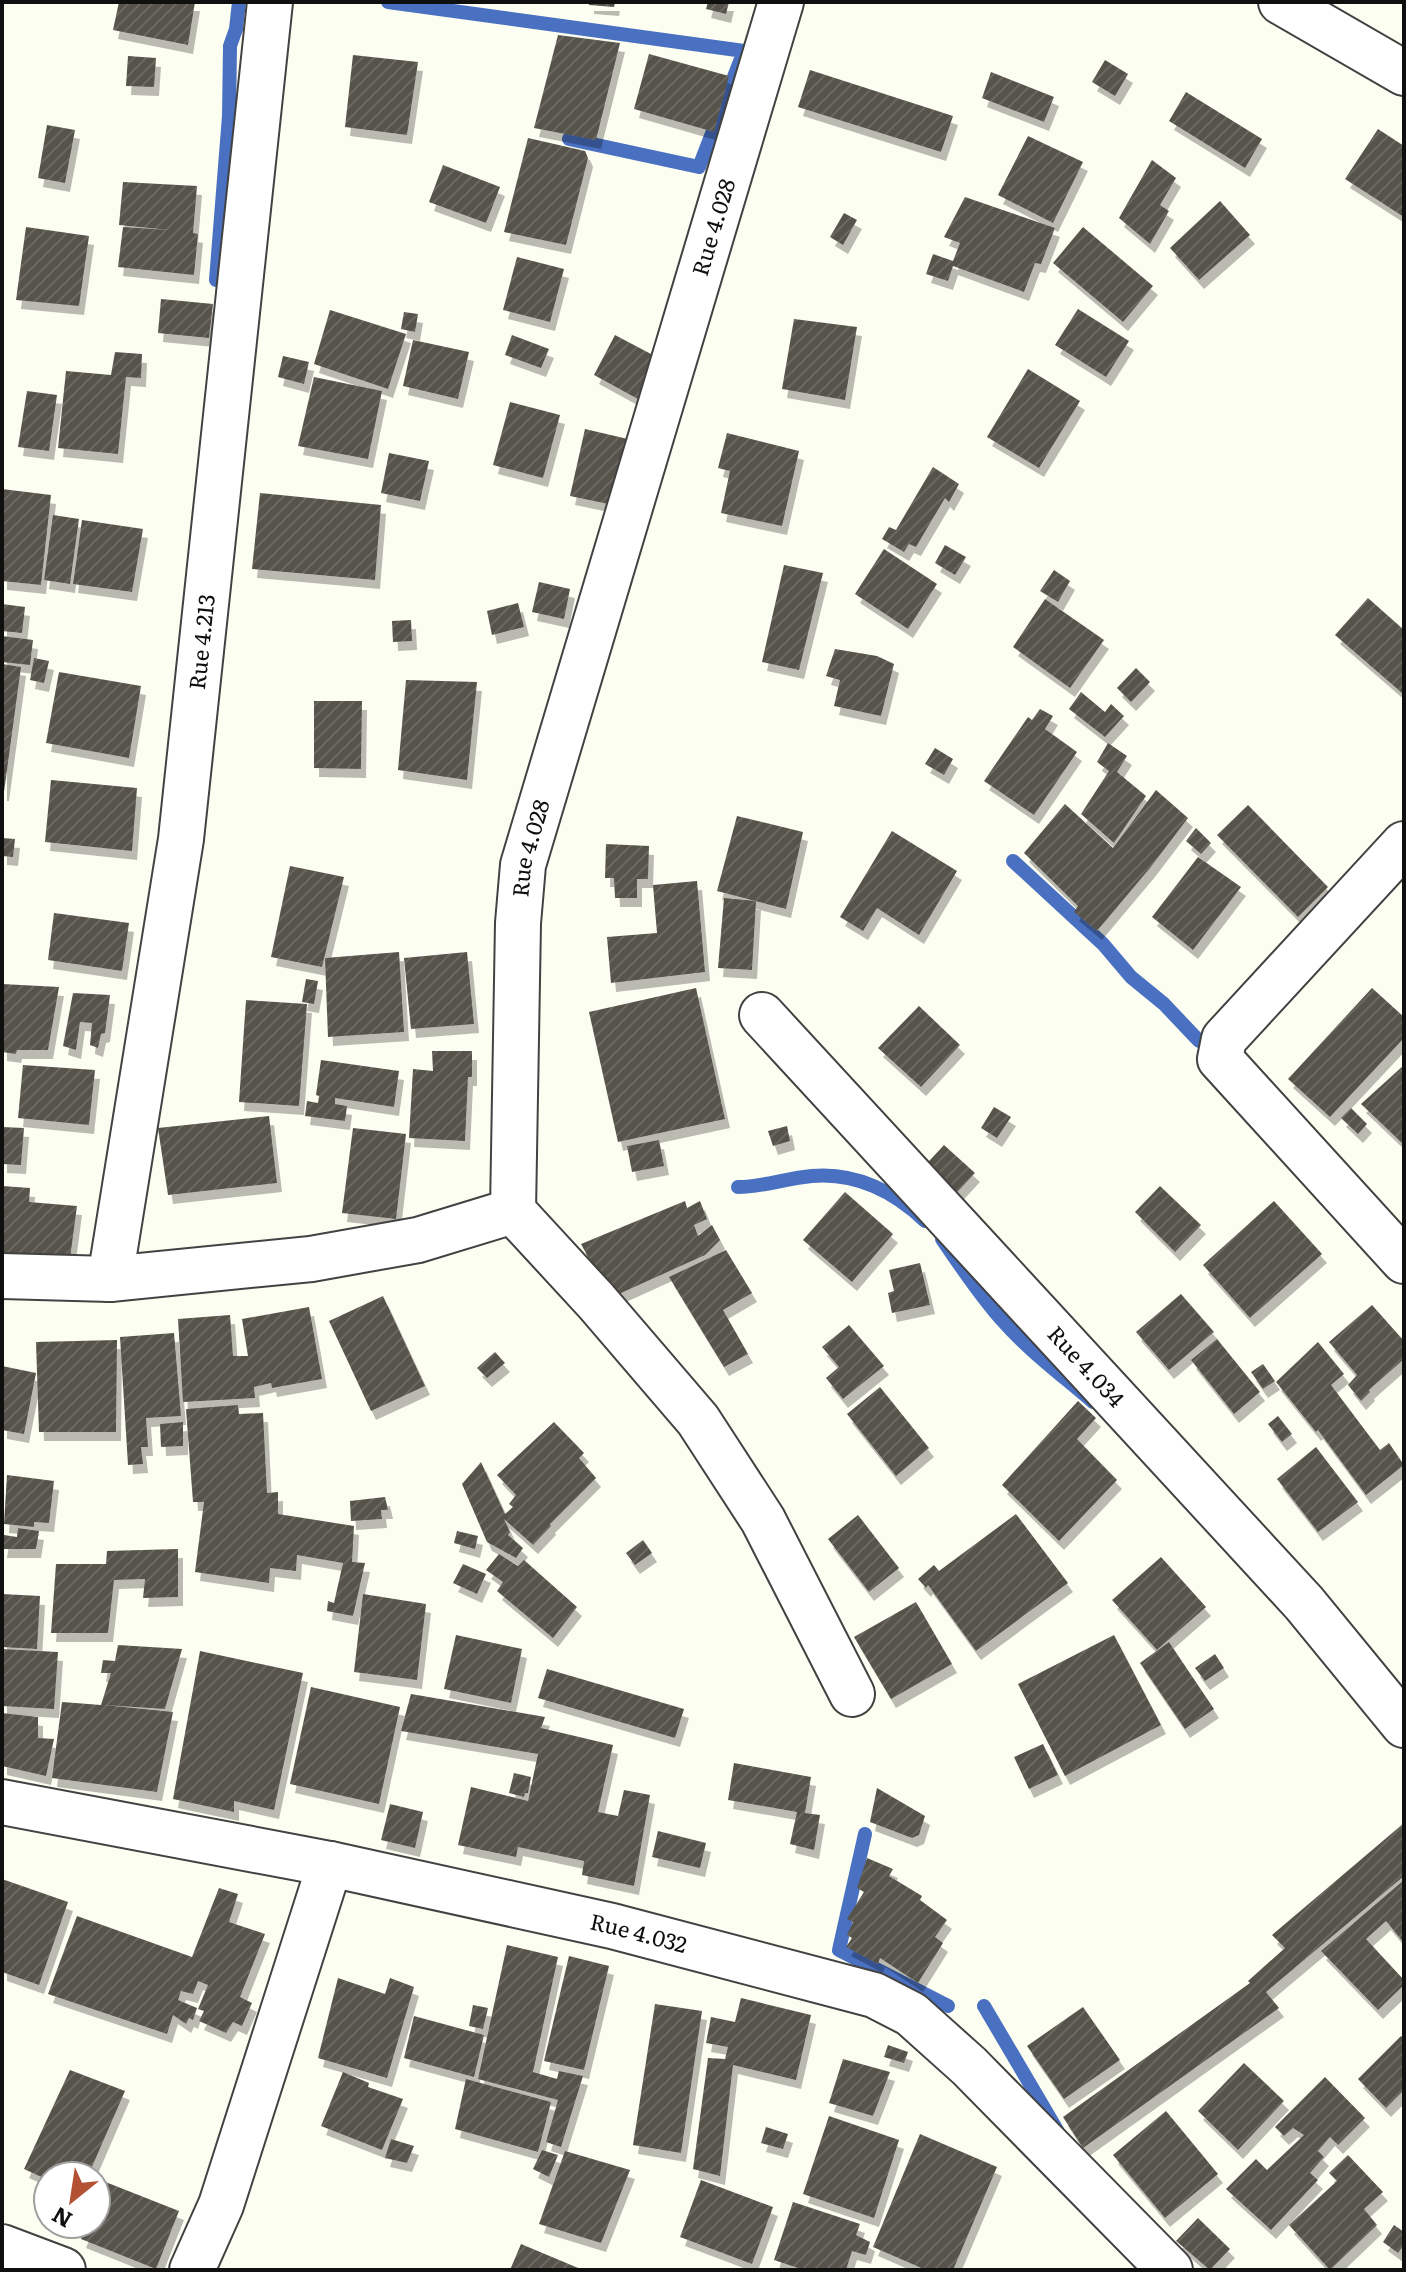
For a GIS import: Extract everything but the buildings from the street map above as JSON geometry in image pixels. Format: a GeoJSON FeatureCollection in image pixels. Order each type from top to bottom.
{"type":"FeatureCollection","features":[{"type":"Feature","properties":{"kind":"street","name":"Rue 4.213"},"geometry":{"type":"LineString","coordinates":[[110,1279],[181,839],[270,2]]}},
{"type":"Feature","properties":{"kind":"street","name":"Rue 4.028"},"geometry":{"type":"LineString","coordinates":[[513,1211],[518,923],[523,865],[781,2]]}},
{"type":"Feature","properties":{"kind":"street"},"geometry":{"type":"LineString","coordinates":[[1281,2],[1404,73]]}},
{"type":"Feature","properties":{"kind":"street"},"geometry":{"type":"LineString","coordinates":[[1404,844],[1224,1039],[1220,1059],[1404,1261]]}},
{"type":"Feature","properties":{"kind":"street","name":"Rue 4.034"},"geometry":{"type":"LineString","coordinates":[[762,1015],[1304,1603],[1404,1725]]}},
{"type":"Feature","properties":{"kind":"street"},"geometry":{"type":"LineString","coordinates":[[2,1276],[110,1279],[311,1259],[418,1240],[513,1211],[596,1301],[698,1420],[763,1520],[852,1694]]}},
{"type":"Feature","properties":{"kind":"street","name":"Rue 4.032"},"geometry":{"type":"LineString","coordinates":[[2,1802],[330,1864],[612,1926],[874,1995],[911,2014],[969,2066],[1170,2270]]}},
{"type":"Feature","properties":{"kind":"street"},"geometry":{"type":"LineString","coordinates":[[192,2270],[221,2205],[330,1864]]}},
{"type":"Feature","properties":{"kind":"street"},"geometry":{"type":"LineString","coordinates":[[2,2247],[63,2270]]}},
{"type":"Feature","properties":{"kind":"waterway"},"geometry":{"type":"LineString","coordinates":[[216,280],[229,116],[230,46],[236,29],[239,2]]}},
{"type":"Feature","properties":{"kind":"waterway"},"geometry":{"type":"LineString","coordinates":[[388,2],[744,51],[699,167],[569,139]]}},
{"type":"Feature","properties":{"kind":"waterway"},"geometry":{"type":"LineString","coordinates":[[1013,861],[1103,944],[1131,977],[1164,1004],[1199,1041]]}},
{"type":"Feature","properties":{"kind":"waterway"},"geometry":{"type":"LineString","coordinates":[[738,1187],[812,1176],[844,1177],[888,1193],[925,1221]]}},
{"type":"Feature","properties":{"kind":"waterway"},"geometry":{"type":"LineString","coordinates":[[942,1239],[1011,1330],[1093,1402]]}},
{"type":"Feature","properties":{"kind":"waterway"},"geometry":{"type":"LineString","coordinates":[[865,1834],[839,1950],[948,2006]]}},
{"type":"Feature","properties":{"kind":"waterway"},"geometry":{"type":"LineString","coordinates":[[984,2006],[1057,2130]]}}]}
